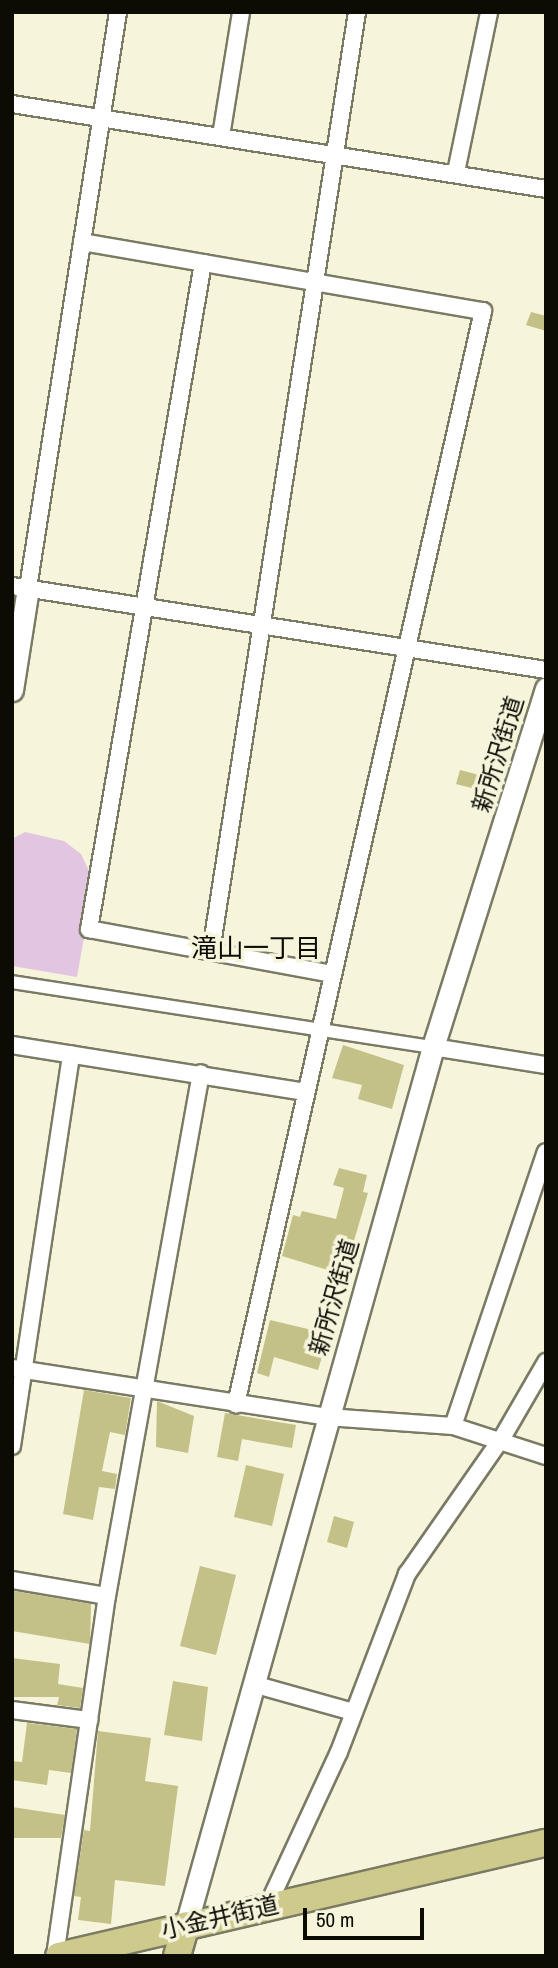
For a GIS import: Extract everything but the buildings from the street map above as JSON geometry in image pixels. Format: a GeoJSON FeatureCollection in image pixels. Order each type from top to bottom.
{"type":"FeatureCollection","features":[{"type":"Feature","properties":{"kind":"main road","name":"小金井街道"},"geometry":{"type":"LineString","coordinates":[[57,1956],[546,1843]]}},
{"type":"Feature","properties":{"kind":"main road"},"geometry":{"type":"LineString","coordinates":[[177,1956],[186,1925]]}},
{"type":"Feature","properties":{"kind":"street"},"geometry":{"type":"LineString","coordinates":[[12,690],[20,587],[82,242],[118,12]]}},
{"type":"Feature","properties":{"kind":"street"},"geometry":{"type":"LineString","coordinates":[[221,136],[241,12]]}},
{"type":"Feature","properties":{"kind":"street"},"geometry":{"type":"LineString","coordinates":[[211,951],[266,626],[314,282],[357,12]]}},
{"type":"Feature","properties":{"kind":"street"},"geometry":{"type":"LineString","coordinates":[[456,172],[489,12]]}},
{"type":"Feature","properties":{"kind":"street"},"geometry":{"type":"LineString","coordinates":[[12,104],[456,172],[546,189]]}},
{"type":"Feature","properties":{"kind":"street"},"geometry":{"type":"LineString","coordinates":[[82,242],[483,311],[236,1404]]}},
{"type":"Feature","properties":{"kind":"street"},"geometry":{"type":"LineString","coordinates":[[203,263],[147,607],[89,929],[332,974]]}},
{"type":"Feature","properties":{"kind":"street"},"geometry":{"type":"LineString","coordinates":[[20,587],[546,670]]}},
{"type":"Feature","properties":{"kind":"street","name":"新所沢街道"},"geometry":{"type":"LineString","coordinates":[[186,1925],[433,1047],[546,688]]}},
{"type":"Feature","properties":{"kind":"street"},"geometry":{"type":"LineString","coordinates":[[12,982],[546,1065]]}},
{"type":"Feature","properties":{"kind":"street"},"geometry":{"type":"LineString","coordinates":[[12,1045],[305,1091]]}},
{"type":"Feature","properties":{"kind":"street"},"geometry":{"type":"LineString","coordinates":[[12,1446],[19,1369],[71,1054]]}},
{"type":"Feature","properties":{"kind":"street"},"geometry":{"type":"LineString","coordinates":[[57,1956],[107,1596],[201,1073]]}},
{"type":"Feature","properties":{"kind":"street"},"geometry":{"type":"LineString","coordinates":[[453,1426],[546,1152]]}},
{"type":"Feature","properties":{"kind":"street"},"geometry":{"type":"LineString","coordinates":[[267,1907],[353,1712],[407,1574],[502,1438],[546,1362]]}},
{"type":"Feature","properties":{"kind":"street"},"geometry":{"type":"LineString","coordinates":[[19,1369],[327,1418],[453,1426],[502,1438],[546,1456]]}},
{"type":"Feature","properties":{"kind":"street"},"geometry":{"type":"LineString","coordinates":[[12,1580],[107,1596]]}},
{"type":"Feature","properties":{"kind":"street"},"geometry":{"type":"LineString","coordinates":[[253,1684],[353,1712]]}},
{"type":"Feature","properties":{"kind":"street"},"geometry":{"type":"LineString","coordinates":[[12,1710],[89,1720]]}},
{"type":"Feature","properties":{"kind":"shaded area"},"geometry":{"type":"Polygon","coordinates":[[[25,832],[64,841],[81,854],[94,881],[77,977],[12,966],[12,839],[25,832]]]}},
{"type":"Feature","properties":{"kind":"district","name":"滝山一丁目"},"geometry":{"type":"Point","coordinates":[256,948]}}]}
